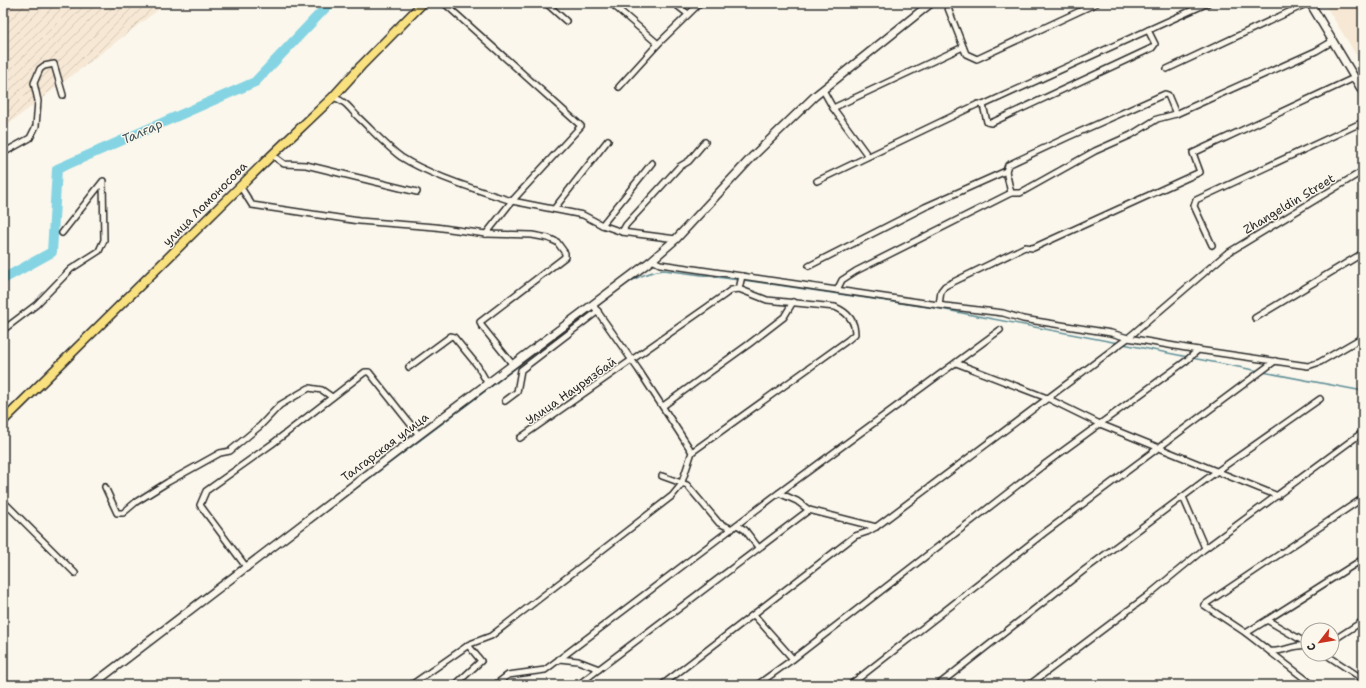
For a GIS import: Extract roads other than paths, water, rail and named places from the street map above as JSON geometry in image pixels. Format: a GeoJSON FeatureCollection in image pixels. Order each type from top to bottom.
{"type":"FeatureCollection","features":[{"type":"Feature","properties":{"kind":"main road","name":"улица Ломоносова"},"geometry":{"type":"LineString","coordinates":[[3,421],[240,186],[333,97],[361,66],[423,3]]}},
{"type":"Feature","properties":{"kind":"street"},"geometry":{"type":"LineString","coordinates":[[444,3],[581,126],[512,201],[486,234]]}},
{"type":"Feature","properties":{"kind":"street"},"geometry":{"type":"LineString","coordinates":[[546,3],[566,20]]}},
{"type":"Feature","properties":{"kind":"street"},"geometry":{"type":"LineString","coordinates":[[611,3],[658,44]]}},
{"type":"Feature","properties":{"kind":"street"},"geometry":{"type":"LineString","coordinates":[[674,3],[688,14]]}},
{"type":"Feature","properties":{"kind":"street"},"geometry":{"type":"LineString","coordinates":[[619,87],[658,44],[700,3]]}},
{"type":"Feature","properties":{"kind":"street"},"geometry":{"type":"LineString","coordinates":[[946,3],[966,54],[977,59],[1097,3]]}},
{"type":"Feature","properties":{"kind":"street"},"geometry":{"type":"LineString","coordinates":[[817,181],[978,104],[982,105],[1208,3]]}},
{"type":"Feature","properties":{"kind":"street"},"geometry":{"type":"LineString","coordinates":[[1167,69],[1309,3],[1363,92]]}},
{"type":"Feature","properties":{"kind":"street","name":"Талгарская улица"},"geometry":{"type":"LineString","coordinates":[[92,685],[419,435],[595,308],[676,239],[753,156],[823,90],[928,4]]}},
{"type":"Feature","properties":{"kind":"street"},"geometry":{"type":"LineString","coordinates":[[982,105],[987,122],[991,123],[1152,48],[1155,44],[1148,30]]}},
{"type":"Feature","properties":{"kind":"street"},"geometry":{"type":"LineString","coordinates":[[837,290],[842,280],[856,271],[1011,193],[1020,193],[1094,151],[1131,135],[1157,119],[1176,114],[1316,51],[1333,41]]}},
{"type":"Feature","properties":{"kind":"street"},"geometry":{"type":"LineString","coordinates":[[833,108],[963,47]]}},
{"type":"Feature","properties":{"kind":"street"},"geometry":{"type":"LineString","coordinates":[[3,153],[30,138],[36,126],[38,101],[34,83],[40,69],[44,66],[54,64],[63,95]]}},
{"type":"Feature","properties":{"kind":"street"},"geometry":{"type":"LineString","coordinates":[[939,305],[942,291],[946,286],[1025,247],[1033,248],[1200,172],[1193,153],[1354,78]]}},
{"type":"Feature","properties":{"kind":"street"},"geometry":{"type":"LineString","coordinates":[[823,90],[833,108],[868,156]]}},
{"type":"Feature","properties":{"kind":"street"},"geometry":{"type":"LineString","coordinates":[[1011,193],[1006,171],[1008,165],[1014,162],[1165,94],[1168,95],[1176,114]]}},
{"type":"Feature","properties":{"kind":"street"},"geometry":{"type":"LineString","coordinates":[[333,97],[344,101],[401,156],[419,166],[471,188],[512,201],[583,215],[602,225],[622,232],[676,239]]}},
{"type":"Feature","properties":{"kind":"street"},"geometry":{"type":"LineString","coordinates":[[1212,245],[1194,206],[1196,200],[1363,122]]}},
{"type":"Feature","properties":{"kind":"street"},"geometry":{"type":"LineString","coordinates":[[554,209],[608,140]]}},
{"type":"Feature","properties":{"kind":"street"},"geometry":{"type":"LineString","coordinates":[[622,232],[626,224],[679,167],[689,161],[705,142]]}},
{"type":"Feature","properties":{"kind":"street"},"geometry":{"type":"LineString","coordinates":[[272,155],[284,164],[306,165],[417,192]]}},
{"type":"Feature","properties":{"kind":"street"},"geometry":{"type":"LineString","coordinates":[[602,225],[652,163]]}},
{"type":"Feature","properties":{"kind":"street"},"geometry":{"type":"LineString","coordinates":[[809,266],[925,207],[1006,171]]}},
{"type":"Feature","properties":{"kind":"street","name":"Zhangeldin Street"},"geometry":{"type":"LineString","coordinates":[[662,685],[855,536],[876,527],[1128,338],[1226,254],[1363,171]]}},
{"type":"Feature","properties":{"kind":"street"},"geometry":{"type":"LineString","coordinates":[[3,330],[36,305],[71,269],[99,251],[104,240],[103,181],[62,233]]}},
{"type":"Feature","properties":{"kind":"street"},"geometry":{"type":"LineString","coordinates":[[240,186],[252,205],[359,221],[435,227],[486,234],[532,235],[548,238],[557,242],[566,255],[565,257],[480,322],[513,366]]}},
{"type":"Feature","properties":{"kind":"street"},"geometry":{"type":"LineString","coordinates":[[1255,318],[1363,253]]}},
{"type":"Feature","properties":{"kind":"street"},"geometry":{"type":"LineString","coordinates":[[652,260],[660,264],[742,279],[837,290],[1002,313],[1023,319],[1111,333],[1128,338],[1308,366],[1320,362],[1363,337]]}},
{"type":"Feature","properties":{"kind":"street"},"geometry":{"type":"LineString","coordinates":[[411,685],[468,645],[481,638],[491,636],[672,496],[681,485],[692,452],[855,334],[855,325],[844,310],[835,307],[767,300],[739,289],[742,279]]}},
{"type":"Feature","properties":{"kind":"street","name":"Улица Наурызбай"},"geometry":{"type":"LineString","coordinates":[[520,438],[731,290],[739,289]]}},
{"type":"Feature","properties":{"kind":"street"},"geometry":{"type":"LineString","coordinates":[[662,406],[784,317],[793,302]]}},
{"type":"Feature","properties":{"kind":"street"},"geometry":{"type":"LineString","coordinates":[[505,402],[517,392],[521,370],[595,308],[632,360],[692,452]]}},
{"type":"Feature","properties":{"kind":"street"},"geometry":{"type":"LineString","coordinates":[[495,685],[508,675],[545,670],[779,493],[1000,330]]}},
{"type":"Feature","properties":{"kind":"street"},"geometry":{"type":"LineString","coordinates":[[409,367],[451,336],[454,337],[477,365],[488,384]]}},
{"type":"Feature","properties":{"kind":"street"},"geometry":{"type":"LineString","coordinates":[[757,685],[794,659],[1044,464],[1198,350]]}},
{"type":"Feature","properties":{"kind":"street"},"geometry":{"type":"LineString","coordinates":[[850,685],[970,590],[1157,448],[1275,361]]}},
{"type":"Feature","properties":{"kind":"street"},"geometry":{"type":"LineString","coordinates":[[956,363],[1047,398],[1100,424],[1278,496]]}},
{"type":"Feature","properties":{"kind":"street"},"geometry":{"type":"LineString","coordinates":[[247,568],[200,505],[206,491],[272,444],[365,372],[369,372],[419,435]]}},
{"type":"Feature","properties":{"kind":"street"},"geometry":{"type":"LineString","coordinates":[[105,487],[117,513],[123,513],[136,502],[168,482],[220,453],[230,451],[260,426],[280,405],[309,388],[322,390],[332,398]]}},
{"type":"Feature","properties":{"kind":"street"},"geometry":{"type":"LineString","coordinates":[[938,685],[1083,571],[1216,472],[1320,399]]}},
{"type":"Feature","properties":{"kind":"street"},"geometry":{"type":"LineString","coordinates":[[1029,685],[1146,597],[1205,548],[1278,496],[1363,432]]}},
{"type":"Feature","properties":{"kind":"street"},"geometry":{"type":"LineString","coordinates":[[662,476],[681,485],[687,486],[718,523],[732,530]]}},
{"type":"Feature","properties":{"kind":"street"},"geometry":{"type":"LineString","coordinates":[[779,493],[797,501],[809,510],[876,527]]}},
{"type":"Feature","properties":{"kind":"street"},"geometry":{"type":"LineString","coordinates":[[1183,497],[1205,548]]}},
{"type":"Feature","properties":{"kind":"street"},"geometry":{"type":"LineString","coordinates":[[1313,685],[1246,633],[1204,605],[1363,498]]}},
{"type":"Feature","properties":{"kind":"street"},"geometry":{"type":"LineString","coordinates":[[3,501],[75,573]]}},
{"type":"Feature","properties":{"kind":"street"},"geometry":{"type":"LineString","coordinates":[[578,685],[758,547],[809,510]]}},
{"type":"Feature","properties":{"kind":"street"},"geometry":{"type":"LineString","coordinates":[[738,525],[745,530],[758,547]]}},
{"type":"Feature","properties":{"kind":"street"},"geometry":{"type":"LineString","coordinates":[[1246,633],[1363,559]]}},
{"type":"Feature","properties":{"kind":"street"},"geometry":{"type":"LineString","coordinates":[[754,614],[794,659]]}},
{"type":"Feature","properties":{"kind":"street"},"geometry":{"type":"LineString","coordinates":[[1268,620],[1300,640]]}},
{"type":"Feature","properties":{"kind":"street"},"geometry":{"type":"LineString","coordinates":[[1340,636],[1363,620]]}},
{"type":"Feature","properties":{"kind":"street"},"geometry":{"type":"LineString","coordinates":[[455,685],[481,661],[468,645]]}},
{"type":"Feature","properties":{"kind":"street"},"geometry":{"type":"LineString","coordinates":[[1268,650],[1278,652],[1300,646]]}},
{"type":"Feature","properties":{"kind":"street"},"geometry":{"type":"LineString","coordinates":[[559,659],[578,661],[599,669]]}},
{"type":"Feature","properties":{"kind":"street"},"geometry":{"type":"LineString","coordinates":[[1336,662],[1363,679]]}},
{"type":"Feature","properties":{"kind":"waterway","name":"Талғар"},"geometry":{"type":"LineString","coordinates":[[3,279],[52,252],[57,169],[255,82],[330,3]]}},
{"type":"Feature","properties":{"kind":"waterway"},"geometry":{"type":"LineString","coordinates":[[597,306],[620,288],[636,278],[664,270],[739,280]]}},
{"type":"Feature","properties":{"kind":"waterway"},"geometry":{"type":"LineString","coordinates":[[743,280],[941,309],[1118,343]]}},
{"type":"Feature","properties":{"kind":"waterway"},"geometry":{"type":"LineString","coordinates":[[204,603],[594,309]]}},
{"type":"Feature","properties":{"kind":"waterway"},"geometry":{"type":"LineString","coordinates":[[1123,344],[1188,357]]}},
{"type":"Feature","properties":{"kind":"waterway"},"geometry":{"type":"LineString","coordinates":[[1192,358],[1259,371]]}},
{"type":"Feature","properties":{"kind":"waterway"},"geometry":{"type":"LineString","coordinates":[[1263,372],[1363,391]]}}]}
